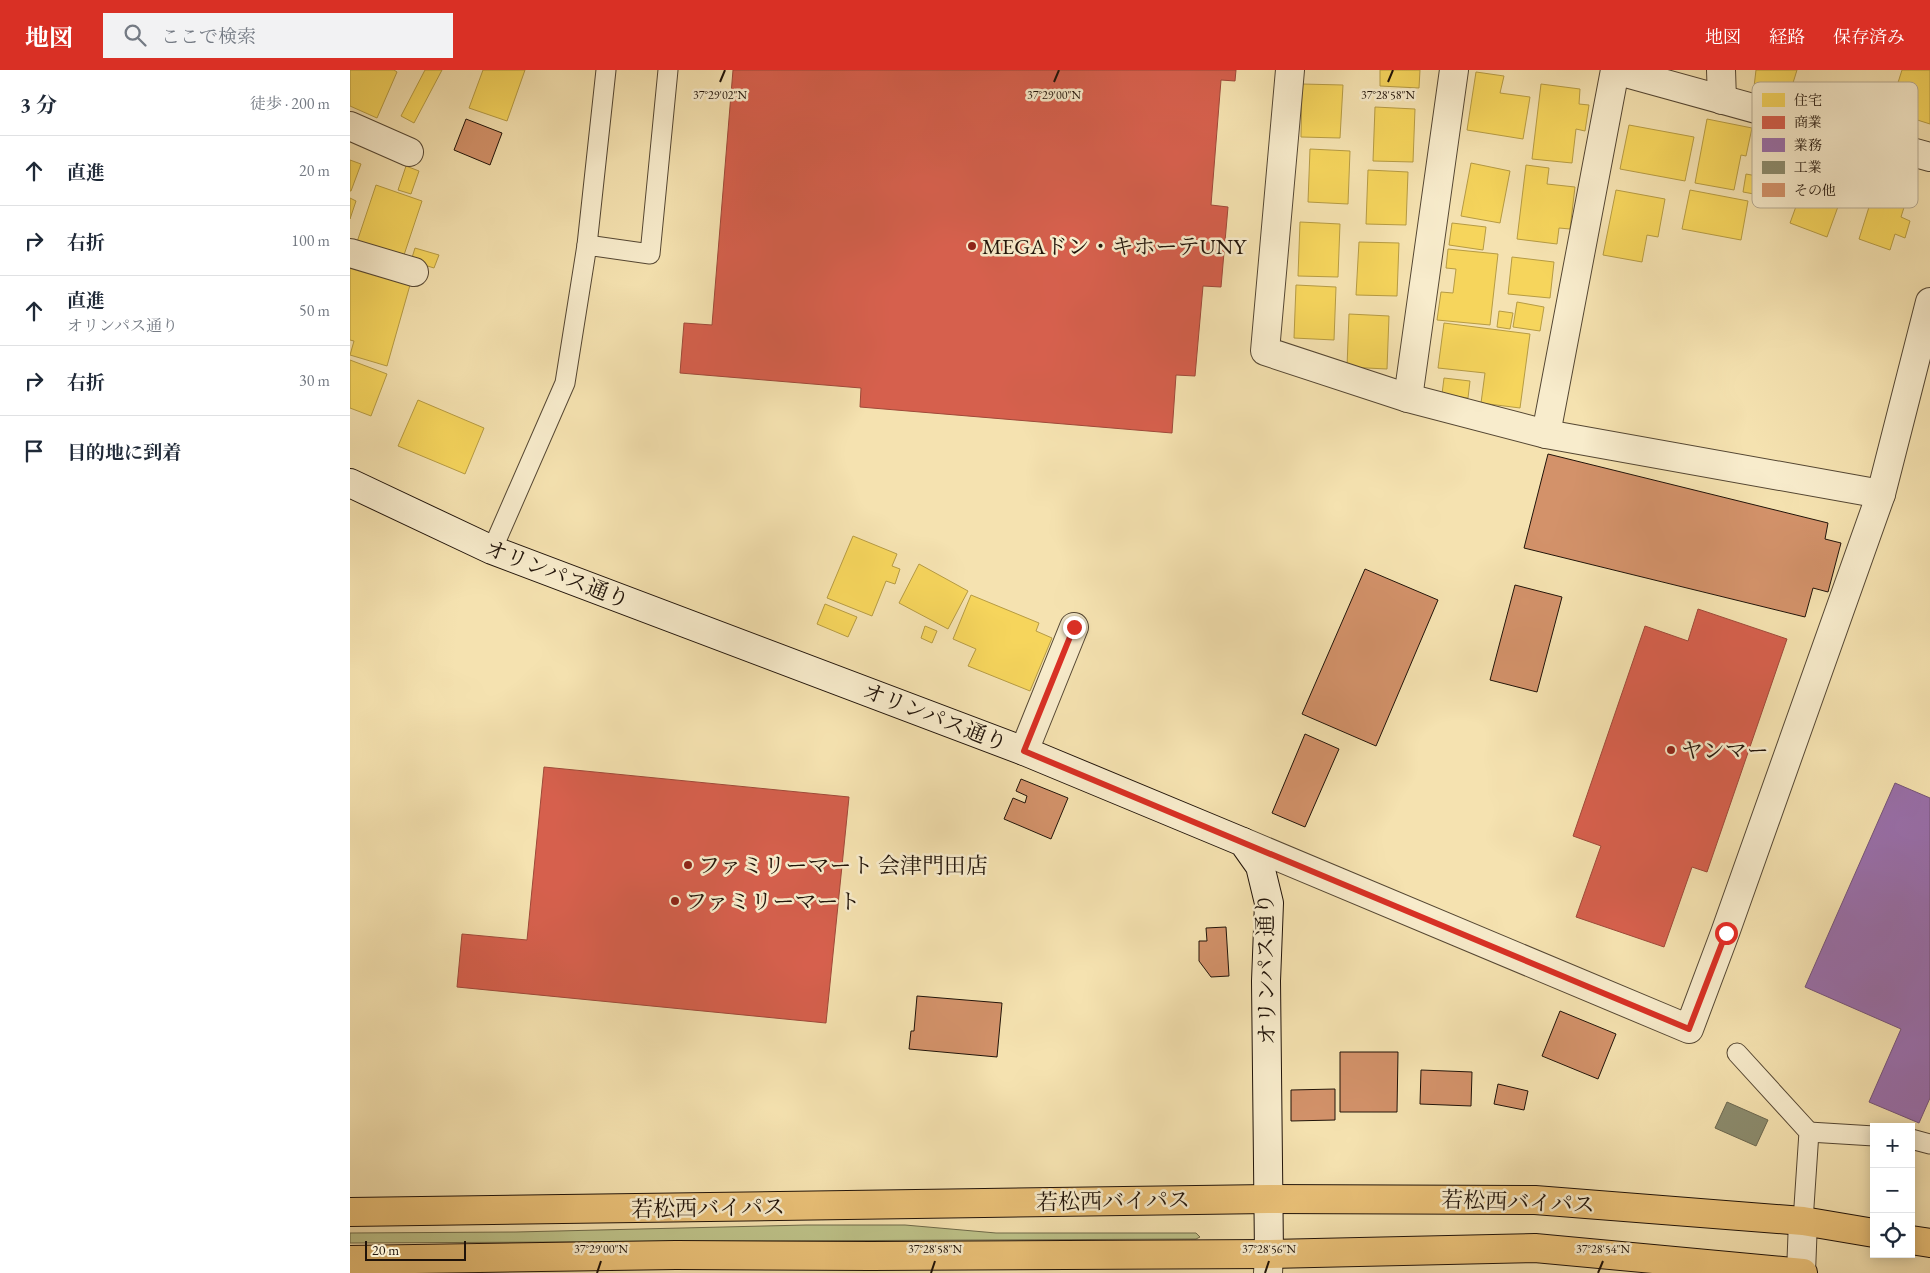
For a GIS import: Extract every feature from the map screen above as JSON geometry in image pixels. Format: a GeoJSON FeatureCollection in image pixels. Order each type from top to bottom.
{"type":"FeatureCollection","features":[{"type":"Feature","properties":{"kind":"highway","name":"若松西バイパス"},"geometry":{"type":"LineString","coordinates":[[350,1212],[1268,1199],[1535,1200],[1803,1221],[1870,1232]]}},
{"type":"Feature","properties":{"kind":"highway"},"geometry":{"type":"LineString","coordinates":[[1915,1241],[1930,1243]]}},
{"type":"Feature","properties":{"kind":"highway","name":"若松西バイパス"},"geometry":{"type":"LineString","coordinates":[[350,1260],[676,1264],[871,1256],[1269,1264],[1535,1248],[1802,1273]]}},
{"type":"Feature","properties":{"kind":"street"},"geometry":{"type":"LineString","coordinates":[[1290,70],[1265,351],[1408,398],[1546,434],[1881,494]]}},
{"type":"Feature","properties":{"kind":"street"},"geometry":{"type":"LineString","coordinates":[[1408,398],[1454,70]]}},
{"type":"Feature","properties":{"kind":"street"},"geometry":{"type":"LineString","coordinates":[[1546,434],[1615,70],[1752,108]]}},
{"type":"Feature","properties":{"kind":"street"},"geometry":{"type":"LineString","coordinates":[[1721,70],[1722,100]]}},
{"type":"Feature","properties":{"kind":"street"},"geometry":{"type":"LineString","coordinates":[[350,126],[409,152]]}},
{"type":"Feature","properties":{"kind":"street"},"geometry":{"type":"LineString","coordinates":[[350,253],[414,272]]}},
{"type":"Feature","properties":{"kind":"street"},"geometry":{"type":"LineString","coordinates":[[1242,842],[1689,1029],[1726,933],[1881,494],[1930,302]]}},
{"type":"Feature","properties":{"kind":"street","name":"オリンパス通り"},"geometry":{"type":"LineString","coordinates":[[350,483],[492,550],[1024,751],[1242,842],[1252,852],[1260,866],[1269,903],[1266,980],[1269,1264]]}},
{"type":"Feature","properties":{"kind":"street"},"geometry":{"type":"LineString","coordinates":[[1024,751],[1074,627]]}},
{"type":"Feature","properties":{"kind":"street"},"geometry":{"type":"LineString","coordinates":[[1802,1273],[1803,1221]]}},
{"type":"Feature","properties":{"kind":"lane"},"geometry":{"type":"LineString","coordinates":[[492,550],[565,383],[587,245],[606,70]]}},
{"type":"Feature","properties":{"kind":"lane"},"geometry":{"type":"LineString","coordinates":[[587,245],[650,254],[668,70]]}},
{"type":"Feature","properties":{"kind":"lane"},"geometry":{"type":"LineString","coordinates":[[1737,1053],[1809,1132],[1870,1136]]}},
{"type":"Feature","properties":{"kind":"lane"},"geometry":{"type":"LineString","coordinates":[[1803,1221],[1809,1132]]}},
{"type":"Feature","properties":{"kind":"lane"},"geometry":{"type":"LineString","coordinates":[[1915,1140],[1930,1144]]}},
{"type":"Feature","properties":{"kind":"green space"},"geometry":{"type":"Polygon","coordinates":[[[806,1225],[905,1225],[996,1233],[1196,1233],[1200,1237],[1196,1239],[350,1243],[350,1233],[516,1232],[806,1225]]]}},
{"type":"Feature","properties":{"kind":"building: 住宅"},"geometry":{"type":"Polygon","coordinates":[[[350,70],[394,70],[397,72],[377,118],[350,106],[350,70]]]}},
{"type":"Feature","properties":{"kind":"building: 住宅"},"geometry":{"type":"Polygon","coordinates":[[[425,70],[442,70],[414,123],[401,116],[425,70]]]}},
{"type":"Feature","properties":{"kind":"building: 住宅"},"geometry":{"type":"Polygon","coordinates":[[[483,70],[525,70],[507,121],[469,108],[483,70]]]}},
{"type":"Feature","properties":{"kind":"building: 住宅"},"geometry":{"type":"Polygon","coordinates":[[[1380,70],[1420,70],[1419,88],[1380,86],[1380,70]]]}},
{"type":"Feature","properties":{"kind":"building: 住宅"},"geometry":{"type":"Polygon","coordinates":[[[1756,70],[1797,70],[1793,82],[1755,82],[1756,70]]]}},
{"type":"Feature","properties":{"kind":"building: 住宅"},"geometry":{"type":"Polygon","coordinates":[[[1902,70],[1930,70],[1930,124],[1918,120],[1918,82],[1898,82],[1902,70]]]}},
{"type":"Feature","properties":{"kind":"building: 住宅"},"geometry":{"type":"Polygon","coordinates":[[[1476,72],[1504,76],[1500,93],[1530,97],[1523,139],[1467,130],[1476,72]]]}},
{"type":"Feature","properties":{"kind":"building: 住宅"},"geometry":{"type":"Polygon","coordinates":[[[1302,84],[1343,85],[1340,138],[1301,137],[1302,84]]]}},
{"type":"Feature","properties":{"kind":"building: 住宅"},"geometry":{"type":"Polygon","coordinates":[[[1541,84],[1580,89],[1579,104],[1589,105],[1585,131],[1576,129],[1572,163],[1532,159],[1541,84]]]}},
{"type":"Feature","properties":{"kind":"building: 住宅"},"geometry":{"type":"Polygon","coordinates":[[[1375,107],[1415,109],[1413,162],[1373,161],[1375,107]]]}},
{"type":"Feature","properties":{"kind":"building: 住宅"},"geometry":{"type":"Polygon","coordinates":[[[1707,119],[1752,128],[1746,156],[1741,155],[1734,190],[1695,183],[1707,119]]]}},
{"type":"Feature","properties":{"kind":"building: 住宅"},"geometry":{"type":"Polygon","coordinates":[[[1629,125],[1694,137],[1685,181],[1620,169],[1629,125]]]}},
{"type":"Feature","properties":{"kind":"building: 住宅"},"geometry":{"type":"Polygon","coordinates":[[[1310,149],[1350,151],[1348,204],[1308,202],[1310,149]]]}},
{"type":"Feature","properties":{"kind":"building: 住宅"},"geometry":{"type":"Polygon","coordinates":[[[350,160],[361,164],[351,191],[350,191],[350,160]]]}},
{"type":"Feature","properties":{"kind":"building: 住宅"},"geometry":{"type":"Polygon","coordinates":[[[1471,163],[1510,171],[1500,223],[1461,216],[1471,163]]]}},
{"type":"Feature","properties":{"kind":"building: 住宅"},"geometry":{"type":"Polygon","coordinates":[[[1526,165],[1549,168],[1547,184],[1575,187],[1570,229],[1559,228],[1557,244],[1517,239],[1526,165]]]}},
{"type":"Feature","properties":{"kind":"building: 住宅"},"geometry":{"type":"Polygon","coordinates":[[[406,166],[419,171],[411,194],[398,190],[406,166]]]}},
{"type":"Feature","properties":{"kind":"building: 住宅"},"geometry":{"type":"Polygon","coordinates":[[[1368,170],[1408,172],[1406,225],[1366,224],[1368,170]]]}},
{"type":"Feature","properties":{"kind":"building: 住宅"},"geometry":{"type":"Polygon","coordinates":[[[1746,174],[1752,175],[1752,194],[1743,192],[1746,174]]]}},
{"type":"Feature","properties":{"kind":"building: 住宅"},"geometry":{"type":"Polygon","coordinates":[[[376,185],[422,201],[403,258],[357,242],[376,185]]]}},
{"type":"Feature","properties":{"kind":"building: 住宅"},"geometry":{"type":"Polygon","coordinates":[[[1616,190],[1665,199],[1658,237],[1647,235],[1642,262],[1603,255],[1616,190]]]}},
{"type":"Feature","properties":{"kind":"building: 住宅"},"geometry":{"type":"Polygon","coordinates":[[[1690,190],[1748,201],[1741,240],[1682,229],[1690,190]]]}},
{"type":"Feature","properties":{"kind":"building: 住宅"},"geometry":{"type":"Polygon","coordinates":[[[350,198],[356,201],[350,219],[350,198]]]}},
{"type":"Feature","properties":{"kind":"building: 住宅"},"geometry":{"type":"Polygon","coordinates":[[[1795,208],[1838,208],[1827,237],[1790,223],[1795,208]]]}},
{"type":"Feature","properties":{"kind":"building: 住宅"},"geometry":{"type":"Polygon","coordinates":[[[1869,208],[1904,208],[1901,217],[1910,221],[1905,238],[1895,234],[1890,250],[1859,239],[1869,208]]]}},
{"type":"Feature","properties":{"kind":"building: 住宅"},"geometry":{"type":"Polygon","coordinates":[[[1300,222],[1340,224],[1338,277],[1298,276],[1300,222]]]}},
{"type":"Feature","properties":{"kind":"building: 住宅"},"geometry":{"type":"Polygon","coordinates":[[[1452,223],[1486,227],[1483,250],[1449,245],[1452,223]]]}},
{"type":"Feature","properties":{"kind":"building: 住宅"},"geometry":{"type":"Polygon","coordinates":[[[1359,242],[1399,243],[1397,296],[1356,295],[1359,242]]]}},
{"type":"Feature","properties":{"kind":"building: 住宅"},"geometry":{"type":"Polygon","coordinates":[[[415,248],[439,255],[434,268],[411,261],[415,248]]]}},
{"type":"Feature","properties":{"kind":"building: 住宅"},"geometry":{"type":"Polygon","coordinates":[[[1448,249],[1498,254],[1490,325],[1437,320],[1441,292],[1453,293],[1456,269],[1446,268],[1448,249]]]}},
{"type":"Feature","properties":{"kind":"building: 住宅"},"geometry":{"type":"Polygon","coordinates":[[[1512,257],[1554,262],[1550,298],[1508,294],[1512,257]]]}},
{"type":"Feature","properties":{"kind":"building: 住宅"},"geometry":{"type":"Polygon","coordinates":[[[350,267],[410,285],[387,366],[350,355],[354,341],[350,340],[350,267]]]}},
{"type":"Feature","properties":{"kind":"building: 住宅"},"geometry":{"type":"Polygon","coordinates":[[[1296,285],[1336,287],[1334,340],[1294,338],[1296,285]]]}},
{"type":"Feature","properties":{"kind":"building: 住宅"},"geometry":{"type":"Polygon","coordinates":[[[1517,302],[1544,307],[1540,331],[1513,327],[1517,302]]]}},
{"type":"Feature","properties":{"kind":"building: 住宅"},"geometry":{"type":"Polygon","coordinates":[[[1499,311],[1513,313],[1510,329],[1497,327],[1499,311]]]}},
{"type":"Feature","properties":{"kind":"building: 住宅"},"geometry":{"type":"Polygon","coordinates":[[[1349,314],[1389,316],[1387,369],[1347,367],[1349,314]]]}},
{"type":"Feature","properties":{"kind":"building: 住宅"},"geometry":{"type":"Polygon","coordinates":[[[1444,323],[1530,334],[1520,408],[1481,403],[1485,373],[1438,368],[1444,323]]]}},
{"type":"Feature","properties":{"kind":"building: 住宅"},"geometry":{"type":"Polygon","coordinates":[[[350,360],[387,374],[371,416],[350,408],[350,360]]]}},
{"type":"Feature","properties":{"kind":"building: 住宅"},"geometry":{"type":"Polygon","coordinates":[[[1444,378],[1470,381],[1468,398],[1442,394],[1444,378]]]}},
{"type":"Feature","properties":{"kind":"building: 住宅"},"geometry":{"type":"Polygon","coordinates":[[[418,400],[484,428],[465,474],[398,446],[418,400]]]}},
{"type":"Feature","properties":{"kind":"building: 住宅"},"geometry":{"type":"Polygon","coordinates":[[[853,536],[897,554],[892,566],[900,569],[895,584],[886,581],[872,616],[827,598],[853,536]]]}},
{"type":"Feature","properties":{"kind":"building: 住宅"},"geometry":{"type":"Polygon","coordinates":[[[919,564],[968,591],[948,629],[899,603],[919,564]]]}},
{"type":"Feature","properties":{"kind":"building: 住宅"},"geometry":{"type":"Polygon","coordinates":[[[971,595],[1039,623],[1036,631],[1052,638],[1030,691],[968,666],[976,649],[953,639],[971,595]]]}},
{"type":"Feature","properties":{"kind":"building: 住宅"},"geometry":{"type":"Polygon","coordinates":[[[825,604],[857,617],[848,637],[817,624],[825,604]]]}},
{"type":"Feature","properties":{"kind":"building: 住宅"},"geometry":{"type":"Polygon","coordinates":[[[925,626],[937,631],[932,643],[921,638],[925,626]]]}},
{"type":"Feature","properties":{"kind":"building: 商業","name":"MEGAドン・キホーテUNY"},"geometry":{"type":"Polygon","coordinates":[[[733,70],[1236,70],[1235,81],[1221,80],[1211,205],[1228,207],[1221,287],[1203,286],[1195,376],[1176,375],[1172,433],[860,407],[861,388],[680,373],[684,323],[712,325],[733,70]]]}},
{"type":"Feature","properties":{"kind":"building: 商業"},"geometry":{"type":"Polygon","coordinates":[[[1698,609],[1787,639],[1707,872],[1692,867],[1664,947],[1576,917],[1601,846],[1573,836],[1645,626],[1688,641],[1698,609]]]}},
{"type":"Feature","properties":{"kind":"building: 商業","name":"ファミリーマート 会津門田店"},"geometry":{"type":"Polygon","coordinates":[[[544,767],[849,797],[826,1023],[457,987],[462,934],[527,940],[544,767]]]}},
{"type":"Feature","properties":{"kind":"building: 業務"},"geometry":{"type":"Polygon","coordinates":[[[1895,783],[1930,798],[1930,1098],[1919,1123],[1869,1102],[1901,1029],[1805,987],[1895,783]]]}},
{"type":"Feature","properties":{"kind":"building: 工業"},"geometry":{"type":"Polygon","coordinates":[[[1727,1102],[1768,1120],[1756,1146],[1715,1128],[1727,1102]]]}},
{"type":"Feature","properties":{"kind":"building: その他"},"geometry":{"type":"Polygon","coordinates":[[[466,119],[502,133],[490,165],[454,150],[466,119]]]}},
{"type":"Feature","properties":{"kind":"building: その他"},"geometry":{"type":"Polygon","coordinates":[[[1548,454],[1828,523],[1825,539],[1841,543],[1828,592],[1813,588],[1805,617],[1524,548],[1548,454]]]}},
{"type":"Feature","properties":{"kind":"building: その他"},"geometry":{"type":"Polygon","coordinates":[[[1365,569],[1438,600],[1376,746],[1302,714],[1365,569]]]}},
{"type":"Feature","properties":{"kind":"building: その他"},"geometry":{"type":"Polygon","coordinates":[[[1515,585],[1562,597],[1537,692],[1490,680],[1515,585]]]}},
{"type":"Feature","properties":{"kind":"building: その他"},"geometry":{"type":"Polygon","coordinates":[[[1305,734],[1339,749],[1305,827],[1272,813],[1305,734]]]}},
{"type":"Feature","properties":{"kind":"building: その他"},"geometry":{"type":"Polygon","coordinates":[[[1021,779],[1068,798],[1051,839],[1004,819],[1013,798],[1025,803],[1027,796],[1016,791],[1021,779]]]}},
{"type":"Feature","properties":{"kind":"building: その他"},"geometry":{"type":"Polygon","coordinates":[[[1226,927],[1229,976],[1211,977],[1199,961],[1199,941],[1207,941],[1206,928],[1226,927]]]}},
{"type":"Feature","properties":{"kind":"building: その他"},"geometry":{"type":"Polygon","coordinates":[[[917,996],[1002,1003],[997,1057],[909,1049],[911,1031],[914,1031],[917,996]]]}},
{"type":"Feature","properties":{"kind":"building: その他"},"geometry":{"type":"Polygon","coordinates":[[[1560,1011],[1616,1034],[1598,1079],[1542,1056],[1560,1011]]]}},
{"type":"Feature","properties":{"kind":"building: その他"},"geometry":{"type":"Polygon","coordinates":[[[1340,1052],[1398,1052],[1397,1112],[1340,1112],[1340,1052]]]}},
{"type":"Feature","properties":{"kind":"building: その他"},"geometry":{"type":"Polygon","coordinates":[[[1421,1070],[1472,1072],[1471,1106],[1420,1104],[1421,1070]]]}},
{"type":"Feature","properties":{"kind":"building: その他"},"geometry":{"type":"Polygon","coordinates":[[[1498,1084],[1528,1091],[1524,1110],[1494,1104],[1498,1084]]]}},
{"type":"Feature","properties":{"kind":"building: その他"},"geometry":{"type":"Polygon","coordinates":[[[1335,1089],[1335,1120],[1291,1121],[1291,1090],[1335,1089]]]}},
{"type":"Feature","properties":{"kind":"place","name":"MEGAドン・キホーテUNY"},"geometry":{"type":"Point","coordinates":[972,246]}},
{"type":"Feature","properties":{"kind":"place","name":"ヤンマー"},"geometry":{"type":"Point","coordinates":[1671,750]}},
{"type":"Feature","properties":{"kind":"place","name":"ファミリーマート 会津門田店"},"geometry":{"type":"Point","coordinates":[688,865]}},
{"type":"Feature","properties":{"kind":"place","name":"ファミリーマート"},"geometry":{"type":"Point","coordinates":[675,901]}},
{"type":"Feature","properties":{"kind":"route"},"geometry":{"type":"LineString","coordinates":[[1074,627],[1024,751],[1689,1029],[1726,933]]}}]}
